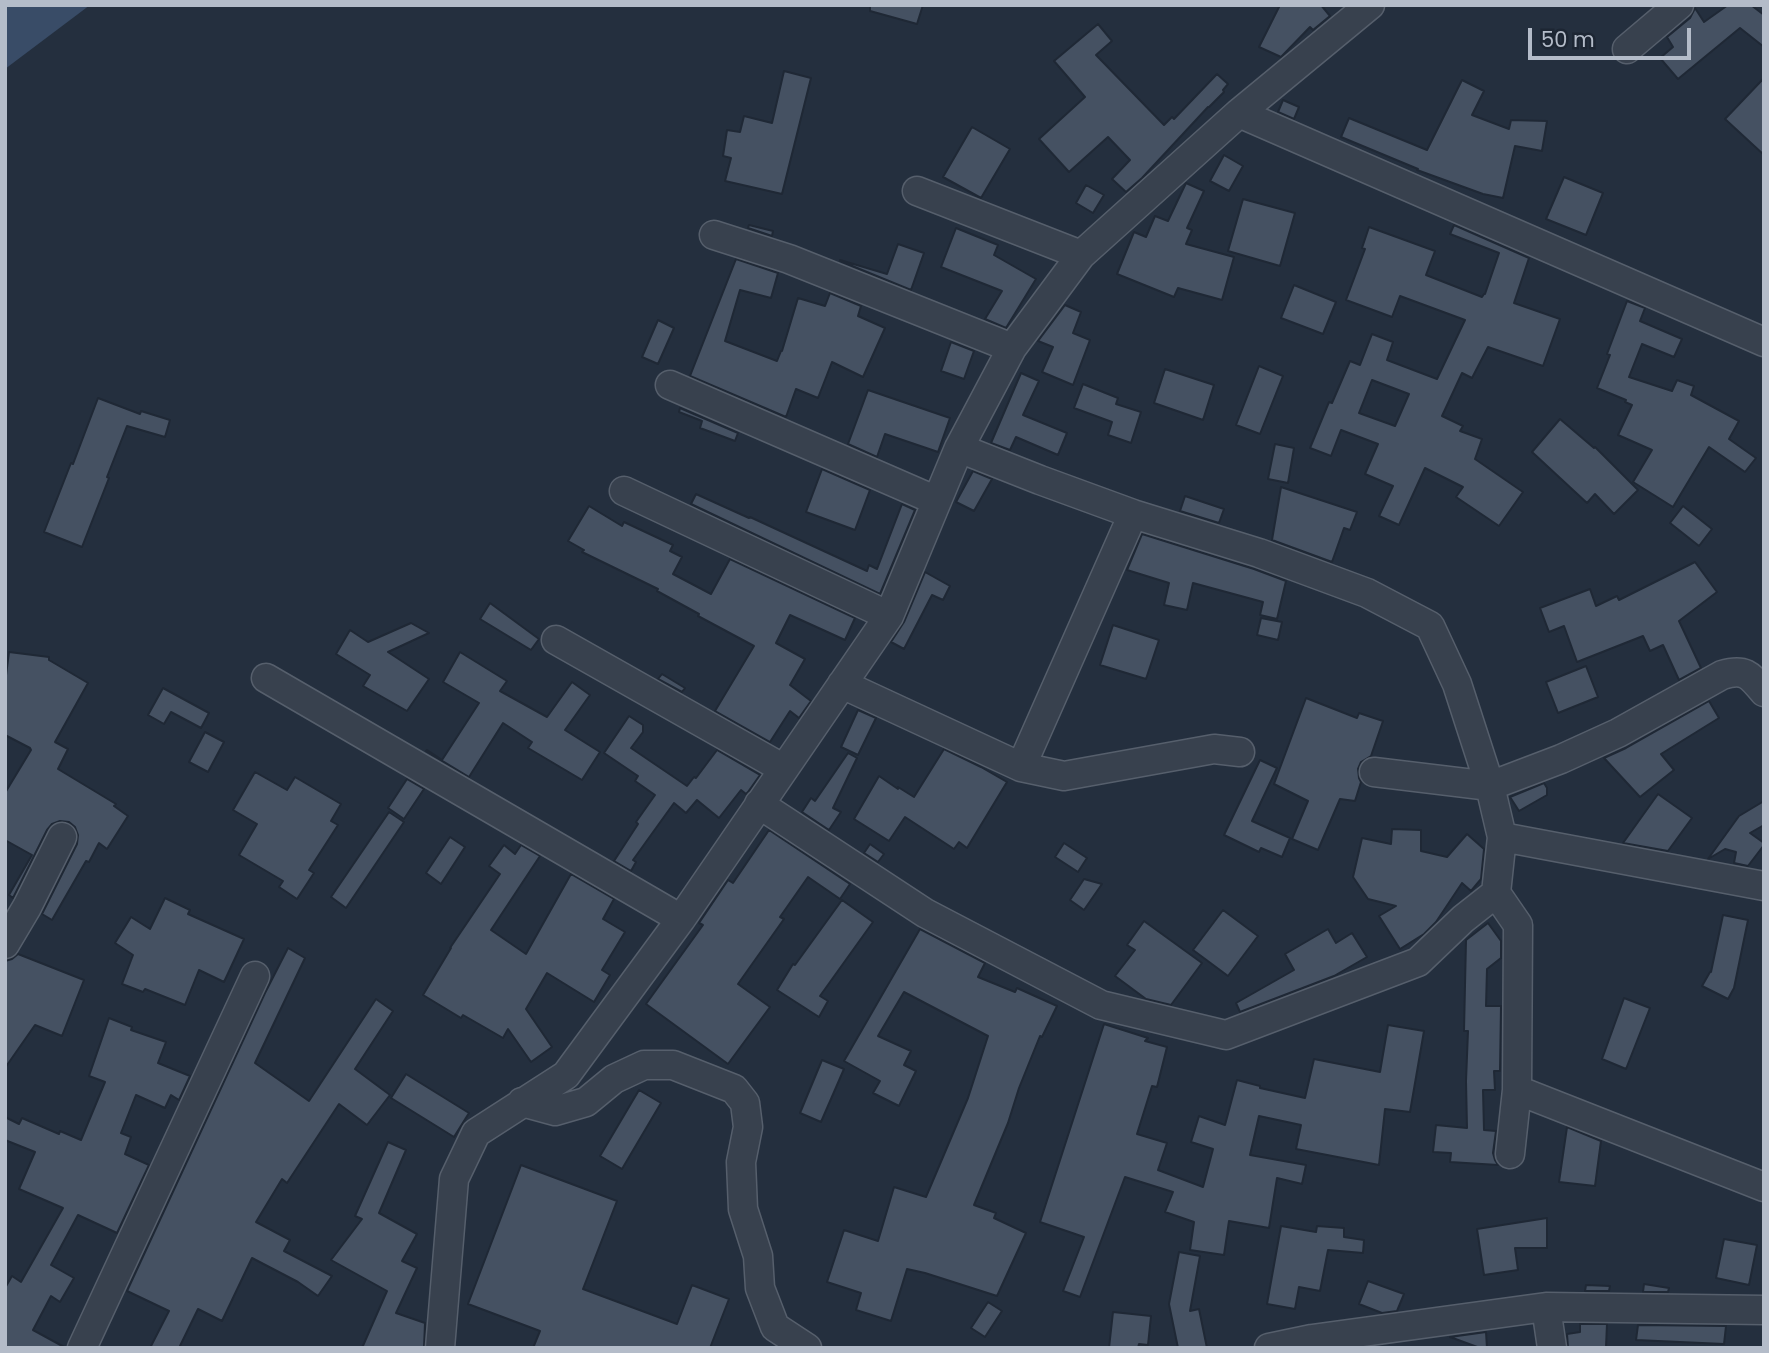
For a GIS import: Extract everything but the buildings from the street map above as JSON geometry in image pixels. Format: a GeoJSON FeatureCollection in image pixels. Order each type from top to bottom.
{"type":"FeatureCollection","features":[{"type":"Feature","properties":{"kind":"street"},"geometry":{"type":"LineString","coordinates":[[440,1348],[454,1180],[476,1133],[566,1074],[681,919],[889,616],[959,448],[1012,348],[1081,254],[1239,113],[1370,5]]}},
{"type":"Feature","properties":{"kind":"street"},"geometry":{"type":"LineString","coordinates":[[1627,49],[1679,5]]}},
{"type":"Feature","properties":{"kind":"street"},"geometry":{"type":"LineString","coordinates":[[1239,113],[1764,342]]}},
{"type":"Feature","properties":{"kind":"street"},"geometry":{"type":"LineString","coordinates":[[917,191],[1081,254]]}},
{"type":"Feature","properties":{"kind":"street"},"geometry":{"type":"LineString","coordinates":[[715,235],[789,259],[1012,348]]}},
{"type":"Feature","properties":{"kind":"street"},"geometry":{"type":"LineString","coordinates":[[670,384],[937,501]]}},
{"type":"Feature","properties":{"kind":"street"},"geometry":{"type":"LineString","coordinates":[[959,448],[1133,514],[1259,553],[1367,593],[1430,626],[1458,684],[1490,786],[1502,837],[1496,893],[1518,925],[1517,1090],[1510,1154]]}},
{"type":"Feature","properties":{"kind":"street"},"geometry":{"type":"LineString","coordinates":[[624,491],[889,616]]}},
{"type":"Feature","properties":{"kind":"street"},"geometry":{"type":"LineString","coordinates":[[1021,767],[1133,514]]}},
{"type":"Feature","properties":{"kind":"street"},"geometry":{"type":"LineString","coordinates":[[555,640],[784,769]]}},
{"type":"Feature","properties":{"kind":"street"},"geometry":{"type":"LineString","coordinates":[[1374,772],[1490,786],[1561,759],[1618,733],[1722,675],[1735,671],[1751,676],[1764,692]]}},
{"type":"Feature","properties":{"kind":"street"},"geometry":{"type":"LineString","coordinates":[[266,678],[681,919]]}},
{"type":"Feature","properties":{"kind":"street"},"geometry":{"type":"LineString","coordinates":[[842,684],[1021,767],[1064,776],[1214,749],[1240,752]]}},
{"type":"Feature","properties":{"kind":"street"},"geometry":{"type":"LineString","coordinates":[[759,804],[925,913],[1101,1005],[1226,1035],[1418,962],[1463,919],[1496,893]]}},
{"type":"Feature","properties":{"kind":"street"},"geometry":{"type":"LineString","coordinates":[[5,944],[62,837]]}},
{"type":"Feature","properties":{"kind":"street"},"geometry":{"type":"LineString","coordinates":[[1502,837],[1764,886]]}},
{"type":"Feature","properties":{"kind":"street"},"geometry":{"type":"LineString","coordinates":[[82,1348],[255,976]]}},
{"type":"Feature","properties":{"kind":"street"},"geometry":{"type":"LineString","coordinates":[[522,1102],[555,1111],[586,1102],[614,1079],[643,1065],[673,1065],[734,1089],[745,1103],[748,1126],[741,1162],[743,1209],[758,1256],[760,1288],[775,1327],[807,1348]]}},
{"type":"Feature","properties":{"kind":"street"},"geometry":{"type":"LineString","coordinates":[[1517,1090],[1764,1187]]}},
{"type":"Feature","properties":{"kind":"street"},"geometry":{"type":"LineString","coordinates":[[1546,1307],[1552,1348]]}},
{"type":"Feature","properties":{"kind":"street"},"geometry":{"type":"LineString","coordinates":[[1269,1348],[1546,1307],[1764,1310]]}},
{"type":"Feature","properties":{"kind":"water"},"geometry":{"type":"Polygon","coordinates":[[[5,5],[90,5],[5,69],[5,5]]]}}]}
